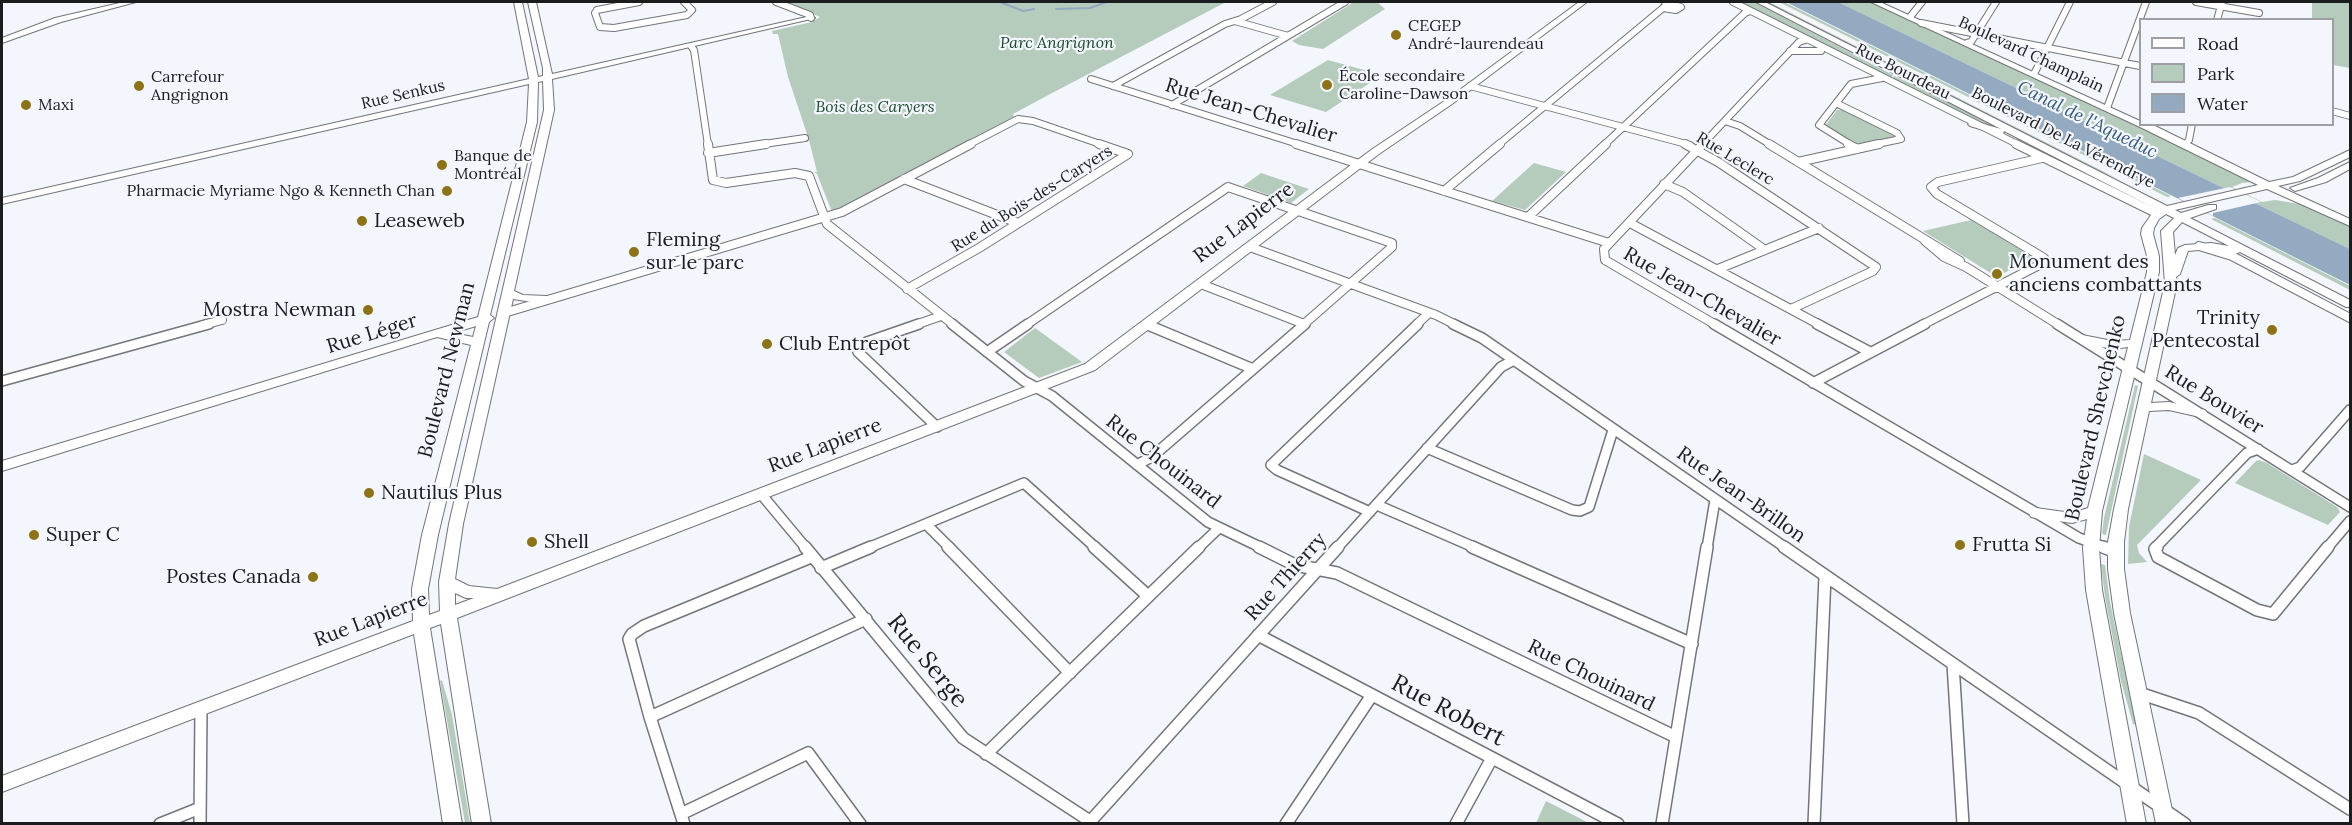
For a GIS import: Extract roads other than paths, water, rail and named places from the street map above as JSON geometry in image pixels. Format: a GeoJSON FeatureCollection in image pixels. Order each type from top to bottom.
{"type":"FeatureCollection","features":[{"type":"Feature","properties":{"kind":"main road"},"geometry":{"type":"LineString","coordinates":[[2,35],[56,16],[112,2]]}},
{"type":"Feature","properties":{"kind":"main road"},"geometry":{"type":"LineString","coordinates":[[2,41],[64,18],[132,2]]}},
{"type":"Feature","properties":{"kind":"main road","name":"Boulevard Newman"},"geometry":{"type":"LineString","coordinates":[[453,824],[421,625],[420,589],[425,554],[532,122],[534,86],[518,2]]}},
{"type":"Feature","properties":{"kind":"main road"},"geometry":{"type":"LineString","coordinates":[[482,824],[447,615],[447,582],[456,524],[547,126],[548,73],[532,2]]}},
{"type":"Feature","properties":{"kind":"main road","name":"Rue Lapierre"},"geometry":{"type":"LineString","coordinates":[[2,784],[1094,365],[1359,164],[1470,86],[1583,2]]}},
{"type":"Feature","properties":{"kind":"main road","name":"Boulevard De La Vérendrye"},"geometry":{"type":"LineString","coordinates":[[1760,2],[2034,141],[2180,210],[2263,259],[2350,304]]}},
{"type":"Feature","properties":{"kind":"main road","name":"Boulevard De La Vérendrye"},"geometry":{"type":"LineString","coordinates":[[1774,2],[2180,210],[2350,294]]}},
{"type":"Feature","properties":{"kind":"main road","name":"Boulevard Champlain"},"geometry":{"type":"LineString","coordinates":[[1875,2],[2139,123]]}},
{"type":"Feature","properties":{"kind":"main road"},"geometry":{"type":"LineString","coordinates":[[534,86],[548,73],[575,72],[811,18]]}},
{"type":"Feature","properties":{"kind":"main road","name":"Rue Senkus"},"geometry":{"type":"LineString","coordinates":[[2,201],[503,87],[534,86]]}},
{"type":"Feature","properties":{"kind":"main road"},"geometry":{"type":"LineString","coordinates":[[1973,124],[2034,141]]}},
{"type":"Feature","properties":{"kind":"main road","name":"Boulevard Champlain"},"geometry":{"type":"LineString","coordinates":[[2145,126],[2277,190],[2350,220]]}},
{"type":"Feature","properties":{"kind":"main road"},"geometry":{"type":"LineString","coordinates":[[2180,210],[2256,198],[2277,190],[2350,153]]}},
{"type":"Feature","properties":{"kind":"main road"},"geometry":{"type":"LineString","coordinates":[[2170,283],[2166,234],[2180,210],[2243,192],[2277,190],[2322,180],[2350,165]]}},
{"type":"Feature","properties":{"kind":"main road"},"geometry":{"type":"LineString","coordinates":[[2277,190],[2310,202],[2311,192],[2322,180]]}},
{"type":"Feature","properties":{"kind":"main road","name":"Boulevard Shevchenko"},"geometry":{"type":"LineString","coordinates":[[2137,824],[2094,590],[2091,544],[2096,511],[2154,268],[2147,231],[2151,222],[2180,210]]}},
{"type":"Feature","properties":{"kind":"main road"},"geometry":{"type":"LineString","coordinates":[[2165,816],[2120,601],[2116,552],[2121,509],[2170,283],[2182,250],[2199,246],[2221,248],[2263,259]]}},
{"type":"Feature","properties":{"kind":"main road"},"geometry":{"type":"LineString","coordinates":[[509,293],[521,298],[546,300]]}},
{"type":"Feature","properties":{"kind":"main road","name":"Rue Léger"},"geometry":{"type":"LineString","coordinates":[[2,466],[504,313]]}},
{"type":"Feature","properties":{"kind":"main road"},"geometry":{"type":"LineString","coordinates":[[437,334],[460,337],[477,343]]}},
{"type":"Feature","properties":{"kind":"main road"},"geometry":{"type":"LineString","coordinates":[[2082,339],[2113,345],[2136,343]]}},
{"type":"Feature","properties":{"kind":"main road"},"geometry":{"type":"LineString","coordinates":[[2143,407],[2169,406],[2200,413]]}},
{"type":"Feature","properties":{"kind":"main road"},"geometry":{"type":"LineString","coordinates":[[2036,513],[2072,518],[2096,511]]}},
{"type":"Feature","properties":{"kind":"main road"},"geometry":{"type":"LineString","coordinates":[[447,582],[466,592],[499,595]]}},
{"type":"Feature","properties":{"kind":"street"},"geometry":{"type":"LineString","coordinates":[[639,2],[597,10],[595,14],[600,27],[611,28],[687,15],[692,10],[684,2]]}},
{"type":"Feature","properties":{"kind":"street"},"geometry":{"type":"LineString","coordinates":[[776,2],[810,15],[811,18]]}},
{"type":"Feature","properties":{"kind":"street"},"geometry":{"type":"LineString","coordinates":[[1113,86],[1225,24],[1272,2]]}},
{"type":"Feature","properties":{"kind":"street"},"geometry":{"type":"LineString","coordinates":[[1172,105],[1345,2]]}},
{"type":"Feature","properties":{"kind":"street","name":"Rue Bourdeau"},"geometry":{"type":"LineString","coordinates":[[1733,2],[2042,158],[2180,210]]}},
{"type":"Feature","properties":{"kind":"street"},"geometry":{"type":"LineString","coordinates":[[1910,17],[1922,2]]}},
{"type":"Feature","properties":{"kind":"street"},"geometry":{"type":"LineString","coordinates":[[1967,43],[1971,42],[1996,2]]}},
{"type":"Feature","properties":{"kind":"street"},"geometry":{"type":"LineString","coordinates":[[2034,74],[2070,2]]}},
{"type":"Feature","properties":{"kind":"street"},"geometry":{"type":"LineString","coordinates":[[2140,18],[2146,2]]}},
{"type":"Feature","properties":{"kind":"street"},"geometry":{"type":"LineString","coordinates":[[2196,2],[2221,4],[2259,13]]}},
{"type":"Feature","properties":{"kind":"street"},"geometry":{"type":"LineString","coordinates":[[1444,191],[1665,4]]}},
{"type":"Feature","properties":{"kind":"street"},"geometry":{"type":"LineString","coordinates":[[1528,217],[1745,13],[1750,11]]}},
{"type":"Feature","properties":{"kind":"street"},"geometry":{"type":"LineString","coordinates":[[1235,21],[1288,36]]}},
{"type":"Feature","properties":{"kind":"street"},"geometry":{"type":"LineString","coordinates":[[2107,108],[2139,21]]}},
{"type":"Feature","properties":{"kind":"street"},"geometry":{"type":"LineString","coordinates":[[1921,22],[2139,66]]}},
{"type":"Feature","properties":{"kind":"street"},"geometry":{"type":"LineString","coordinates":[[1609,243],[1790,51],[1804,39]]}},
{"type":"Feature","properties":{"kind":"street","name":"Rue Chouinard"},"geometry":{"type":"LineString","coordinates":[[691,46],[694,50],[712,179],[719,182],[793,173],[809,176],[827,224],[1024,381],[1052,396],[1206,520],[1295,565],[1337,573],[1676,737]]}},
{"type":"Feature","properties":{"kind":"street"},"geometry":{"type":"LineString","coordinates":[[1790,51],[1809,49],[1833,54]]}},
{"type":"Feature","properties":{"kind":"street"},"geometry":{"type":"LineString","coordinates":[[1857,149],[1820,127],[1851,84],[1882,78]]}},
{"type":"Feature","properties":{"kind":"street","name":"Rue Jean-Chevalier"},"geometry":{"type":"LineString","coordinates":[[1091,79],[1609,243],[1603,252],[1607,262],[2036,513],[2091,544],[2116,552]]}},
{"type":"Feature","properties":{"kind":"street","name":"Rue Leclerc"},"geometry":{"type":"LineString","coordinates":[[1470,86],[1689,145],[1819,228],[1876,269],[1791,309]]}},
{"type":"Feature","properties":{"kind":"street"},"geometry":{"type":"LineString","coordinates":[[1798,162],[1898,140],[1901,136],[1836,103]]}},
{"type":"Feature","properties":{"kind":"street"},"geometry":{"type":"LineString","coordinates":[[2334,112],[2350,116]]}},
{"type":"Feature","properties":{"kind":"street","name":"Rue du Bois-des-Caryers"},"geometry":{"type":"LineString","coordinates":[[823,218],[842,212],[1020,119],[1034,121],[1128,154],[1018,224],[907,289]]}},
{"type":"Feature","properties":{"kind":"street","name":"Rue Bouvier"},"geometry":{"type":"LineString","coordinates":[[1725,121],[1740,126],[1925,241],[1944,257],[1966,267],[2350,507]]}},
{"type":"Feature","properties":{"kind":"street"},"geometry":{"type":"LineString","coordinates":[[2185,145],[2189,140],[2192,126]]}},
{"type":"Feature","properties":{"kind":"street"},"geometry":{"type":"LineString","coordinates":[[708,153],[805,138]]}},
{"type":"Feature","properties":{"kind":"street"},"geometry":{"type":"LineString","coordinates":[[1813,383],[1822,376],[2043,263],[2044,258],[1937,194],[1931,185],[2042,158]]}},
{"type":"Feature","properties":{"kind":"street"},"geometry":{"type":"LineString","coordinates":[[904,179],[1018,224]]}},
{"type":"Feature","properties":{"kind":"street"},"geometry":{"type":"LineString","coordinates":[[1664,184],[1683,192],[1764,250]]}},
{"type":"Feature","properties":{"kind":"street"},"geometry":{"type":"LineString","coordinates":[[987,351],[1228,188],[1390,243],[1392,247],[1350,284],[1153,456],[1137,465]]}},
{"type":"Feature","properties":{"kind":"street","name":"Rue Léger"},"geometry":{"type":"LineString","coordinates":[[504,313],[823,218]]}},
{"type":"Feature","properties":{"kind":"street"},"geometry":{"type":"LineString","coordinates":[[1630,223],[1870,352]]}},
{"type":"Feature","properties":{"kind":"street"},"geometry":{"type":"LineString","coordinates":[[1718,269],[1819,228]]}},
{"type":"Feature","properties":{"kind":"street"},"geometry":{"type":"LineString","coordinates":[[2199,246],[2232,256],[2350,318]]}},
{"type":"Feature","properties":{"kind":"street","name":"Rue Jean-Brillon"},"geometry":{"type":"LineString","coordinates":[[1250,247],[1429,313],[1467,330],[1514,360],[2129,786],[2165,816],[2185,824]]}},
{"type":"Feature","properties":{"kind":"street"},"geometry":{"type":"LineString","coordinates":[[1201,284],[1304,324]]}},
{"type":"Feature","properties":{"kind":"street"},"geometry":{"type":"LineString","coordinates":[[1429,313],[1271,465],[1277,470],[1373,508],[1692,644]]}},
{"type":"Feature","properties":{"kind":"street"},"geometry":{"type":"LineString","coordinates":[[937,427],[858,352],[867,342],[941,316]]}},
{"type":"Feature","properties":{"kind":"street"},"geometry":{"type":"LineString","coordinates":[[2,381],[222,320]]}},
{"type":"Feature","properties":{"kind":"street"},"geometry":{"type":"LineString","coordinates":[[1148,325],[1253,369]]}},
{"type":"Feature","properties":{"kind":"street","name":"Rue Thierry"},"geometry":{"type":"LineString","coordinates":[[1089,822],[1501,367],[1514,360]]}},
{"type":"Feature","properties":{"kind":"street"},"geometry":{"type":"LineString","coordinates":[[2292,470],[2300,467],[2350,410]]}},
{"type":"Feature","properties":{"kind":"street"},"geometry":{"type":"LineString","coordinates":[[1427,448],[1572,510],[1580,511],[1589,507],[1613,430]]}},
{"type":"Feature","properties":{"kind":"street"},"geometry":{"type":"LineString","coordinates":[[2258,449],[2247,453],[2155,549],[2158,557],[2256,610],[2273,614],[2350,521]]}},
{"type":"Feature","properties":{"kind":"street"},"geometry":{"type":"LineString","coordinates":[[821,568],[1024,483],[1148,596]]}},
{"type":"Feature","properties":{"kind":"street","name":"Rue Serge"},"geometry":{"type":"LineString","coordinates":[[761,494],[963,738],[1089,822]]}},
{"type":"Feature","properties":{"kind":"street"},"geometry":{"type":"LineString","coordinates":[[1662,824],[1715,500]]}},
{"type":"Feature","properties":{"kind":"street"},"geometry":{"type":"LineString","coordinates":[[926,524],[1070,673]]}},
{"type":"Feature","properties":{"kind":"street"},"geometry":{"type":"LineString","coordinates":[[986,754],[1220,528]]}},
{"type":"Feature","properties":{"kind":"street"},"geometry":{"type":"LineString","coordinates":[[811,557],[644,626],[632,634],[629,643],[682,819],[807,753],[860,824]]}},
{"type":"Feature","properties":{"kind":"street"},"geometry":{"type":"LineString","coordinates":[[1814,824],[1825,577]]}},
{"type":"Feature","properties":{"kind":"street"},"geometry":{"type":"LineString","coordinates":[[650,717],[866,619]]}},
{"type":"Feature","properties":{"kind":"street","name":"Rue Robert"},"geometry":{"type":"LineString","coordinates":[[1258,635],[1618,824]]}},
{"type":"Feature","properties":{"kind":"street"},"geometry":{"type":"LineString","coordinates":[[1953,664],[1963,824]]}},
{"type":"Feature","properties":{"kind":"street"},"geometry":{"type":"LineString","coordinates":[[2139,693],[2192,710],[2350,809]]}},
{"type":"Feature","properties":{"kind":"street"},"geometry":{"type":"LineString","coordinates":[[1286,824],[1372,695]]}},
{"type":"Feature","properties":{"kind":"street"},"geometry":{"type":"LineString","coordinates":[[200,824],[201,708]]}},
{"type":"Feature","properties":{"kind":"street"},"geometry":{"type":"LineString","coordinates":[[1456,824],[1492,758]]}},
{"type":"Feature","properties":{"kind":"street"},"geometry":{"type":"LineString","coordinates":[[160,824],[200,808]]}},
{"type":"Feature","properties":{"kind":"water"},"geometry":{"type":"Polygon","coordinates":[[[1786,2],[1838,2],[2350,249],[2350,285],[1786,2]]]}},
{"type":"Feature","properties":{"kind":"waterway"},"geometry":{"type":"LineString","coordinates":[[1000,2],[1023,11],[1034,9]]}},
{"type":"Feature","properties":{"kind":"waterway"},"geometry":{"type":"LineString","coordinates":[[1056,9],[1090,8],[1107,2]]}},
{"type":"Feature","properties":{"kind":"place","name":"CEGEP André-laurendeau"},"geometry":{"type":"Point","coordinates":[1396,35]}},
{"type":"Feature","properties":{"kind":"place","name":"École secondaire Caroline-Dawson"},"geometry":{"type":"Point","coordinates":[1327,85]}},
{"type":"Feature","properties":{"kind":"place","name":"Carrefour Angrignon"},"geometry":{"type":"Point","coordinates":[139,86]}},
{"type":"Feature","properties":{"kind":"place","name":"Maxi"},"geometry":{"type":"Point","coordinates":[26,105]}},
{"type":"Feature","properties":{"kind":"place","name":"Banque de Montréal"},"geometry":{"type":"Point","coordinates":[442,165]}},
{"type":"Feature","properties":{"kind":"place","name":"Pharmacie Myriame Ngo & Kenneth Chan"},"geometry":{"type":"Point","coordinates":[447,191]}},
{"type":"Feature","properties":{"kind":"place","name":"Leaseweb"},"geometry":{"type":"Point","coordinates":[362,221]}},
{"type":"Feature","properties":{"kind":"place","name":"Fleming sur le parc"},"geometry":{"type":"Point","coordinates":[634,252]}},
{"type":"Feature","properties":{"kind":"place","name":"Monument des anciens combattants"},"geometry":{"type":"Point","coordinates":[1997,274]}},
{"type":"Feature","properties":{"kind":"place","name":"Mostra Newman"},"geometry":{"type":"Point","coordinates":[368,310]}},
{"type":"Feature","properties":{"kind":"place","name":"Trinity Pentecostal"},"geometry":{"type":"Point","coordinates":[2272,330]}},
{"type":"Feature","properties":{"kind":"place","name":"Club Entrepôt"},"geometry":{"type":"Point","coordinates":[767,344]}},
{"type":"Feature","properties":{"kind":"place","name":"Nautilus Plus"},"geometry":{"type":"Point","coordinates":[369,493]}},
{"type":"Feature","properties":{"kind":"place","name":"Super C"},"geometry":{"type":"Point","coordinates":[34,535]}},
{"type":"Feature","properties":{"kind":"place","name":"Shell"},"geometry":{"type":"Point","coordinates":[532,542]}},
{"type":"Feature","properties":{"kind":"place","name":"Frutta Si"},"geometry":{"type":"Point","coordinates":[1960,545]}},
{"type":"Feature","properties":{"kind":"place","name":"Postes Canada"},"geometry":{"type":"Point","coordinates":[313,577]}},
{"type":"Feature","properties":{"kind":"park label","name":"Parc Angrignon"},"geometry":{"type":"Point","coordinates":[1057,43]}},
{"type":"Feature","properties":{"kind":"park label","name":"Bois des Caryers"},"geometry":{"type":"Point","coordinates":[875,107]}},
{"type":"Feature","properties":{"kind":"water label","name":"Canal de l'Aqueduc"},"geometry":{"type":"Point","coordinates":[2087,120]}}]}
